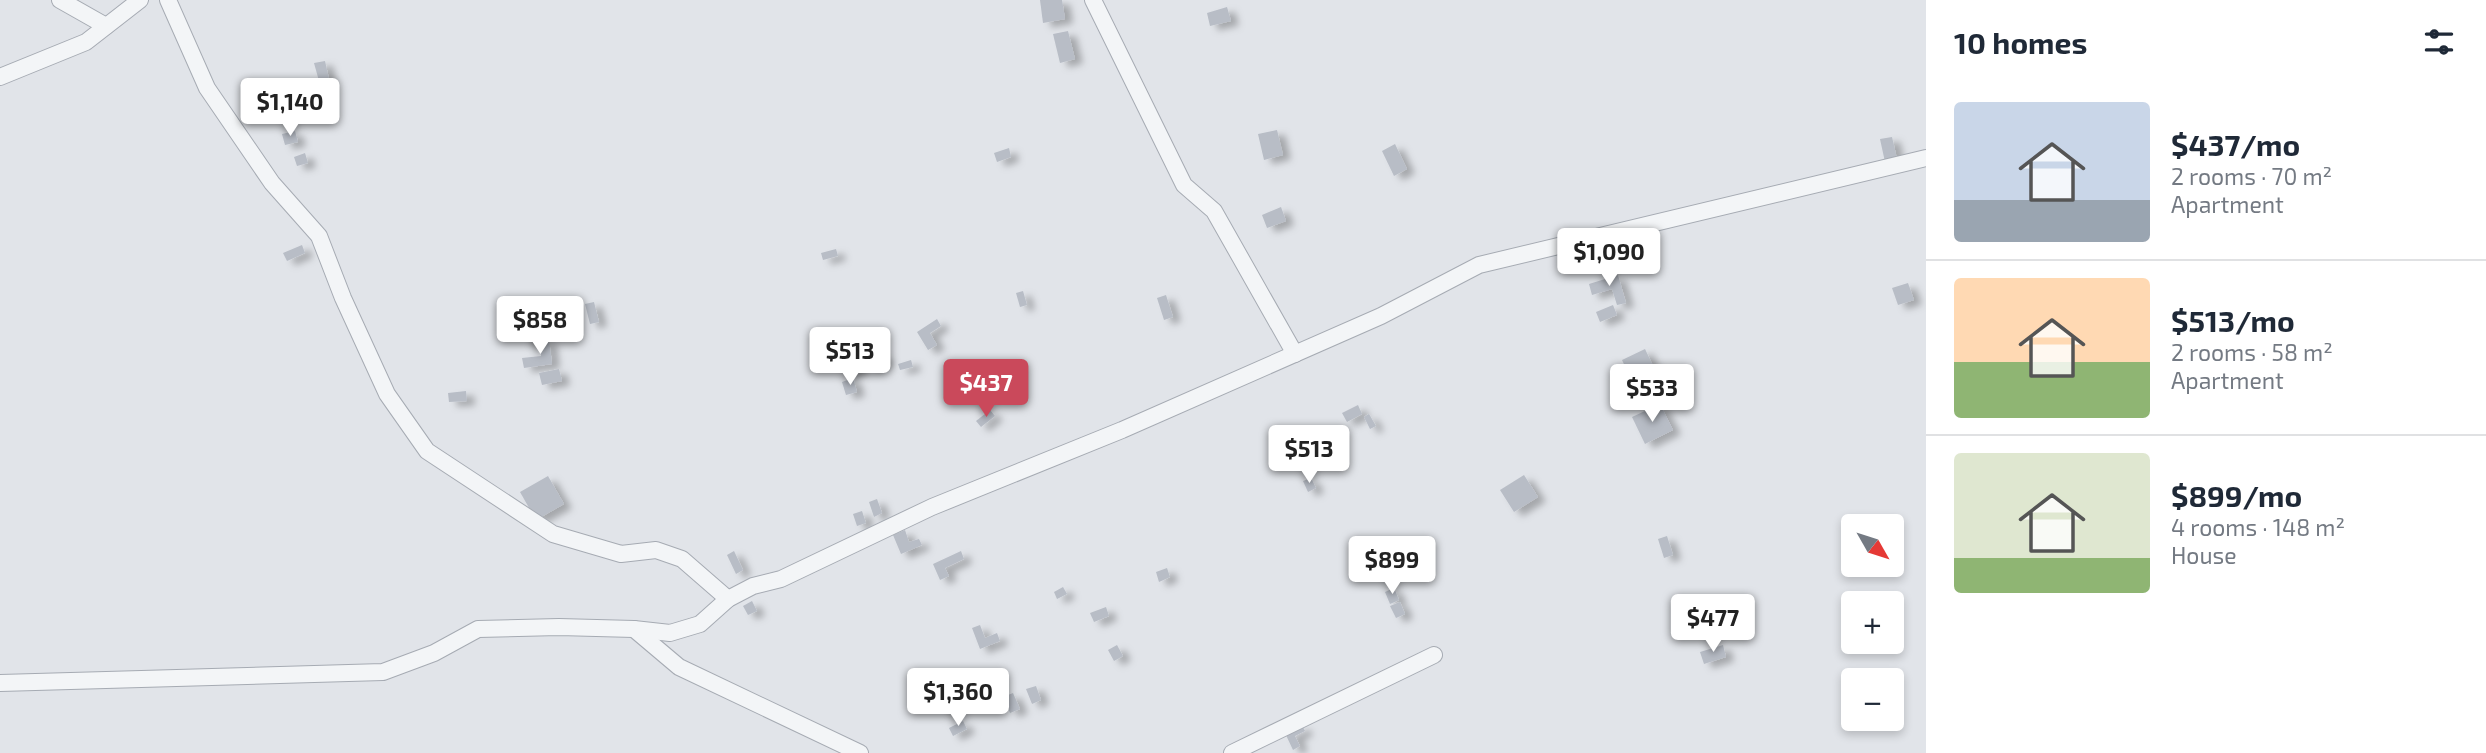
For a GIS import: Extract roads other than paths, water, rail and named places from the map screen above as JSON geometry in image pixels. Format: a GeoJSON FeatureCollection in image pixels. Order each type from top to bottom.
{"type":"FeatureCollection","features":[{"type":"Feature","properties":{"kind":"street"},"geometry":{"type":"LineString","coordinates":[[60,0],[106,26]]}},
{"type":"Feature","properties":{"kind":"street"},"geometry":{"type":"LineString","coordinates":[[0,78],[86,42],[140,0]]}},
{"type":"Feature","properties":{"kind":"street"},"geometry":{"type":"LineString","coordinates":[[168,0],[207,88],[272,183],[319,236],[343,298],[387,394],[426,451],[553,534],[621,554],[656,550],[682,559],[728,599]]}},
{"type":"Feature","properties":{"kind":"street"},"geometry":{"type":"LineString","coordinates":[[1093,0],[1184,185],[1214,211],[1295,354]]}},
{"type":"Feature","properties":{"kind":"street"},"geometry":{"type":"LineString","coordinates":[[0,683],[383,672],[434,653],[478,629],[559,627],[670,633],[699,624],[728,599],[752,586],[782,579],[932,507],[1122,430],[1295,354],[1381,316],[1479,265],[1926,158]]}},
{"type":"Feature","properties":{"kind":"street"},"geometry":{"type":"LineString","coordinates":[[634,629],[679,667],[860,753]]}},
{"type":"Feature","properties":{"kind":"street"},"geometry":{"type":"LineString","coordinates":[[1233,753],[1434,655]]}}]}
